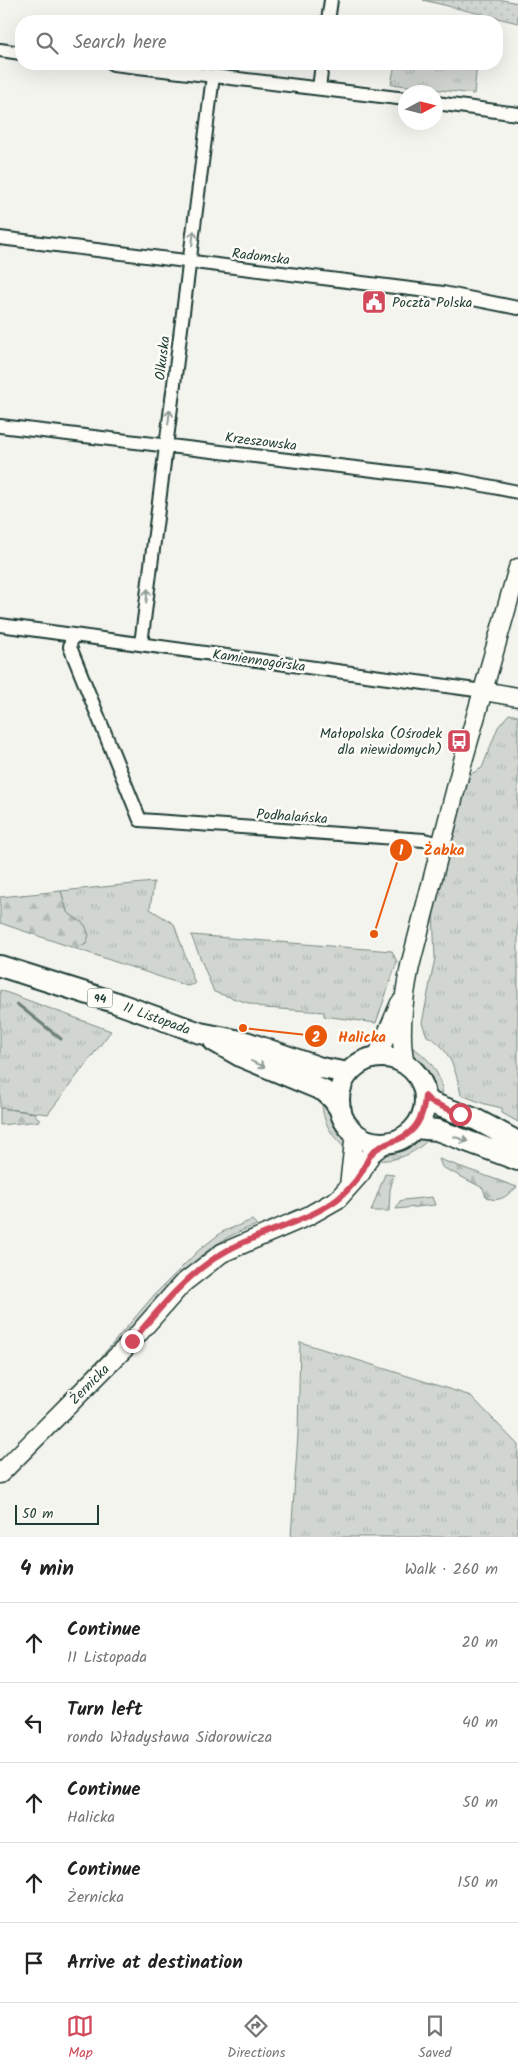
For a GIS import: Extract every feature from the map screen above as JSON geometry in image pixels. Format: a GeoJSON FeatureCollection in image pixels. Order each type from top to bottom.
{"type":"FeatureCollection","features":[{"type":"Feature","properties":{"kind":"main road","name":"11 Listopada"},"geometry":{"type":"LineString","coordinates":[[0,966],[133,1008],[200,1033],[242,1057],[324,1090],[341,1111]]}},
{"type":"Feature","properties":{"kind":"main road","name":"11 Listopada"},"geometry":{"type":"LineString","coordinates":[[200,1033],[246,1042],[321,1068],[349,1073]]}},
{"type":"Feature","properties":{"kind":"main road"},"geometry":{"type":"LineString","coordinates":[[341,1111],[341,1087],[349,1073],[357,1065],[377,1057],[396,1059],[405,1063],[418,1077],[425,1096],[431,1102],[475,1120],[518,1142]]}},
{"type":"Feature","properties":{"kind":"main road"},"geometry":{"type":"LineString","coordinates":[[355,1133],[373,1142],[386,1142],[406,1135],[415,1128],[423,1113],[425,1096]]}},
{"type":"Feature","properties":{"kind":"main road","name":"94"},"geometry":{"type":"LineString","coordinates":[[341,1111],[344,1119],[355,1133]]}},
{"type":"Feature","properties":{"kind":"main road"},"geometry":{"type":"LineString","coordinates":[[415,1128],[436,1130],[518,1160]]}},
{"type":"Feature","properties":{"kind":"street"},"geometry":{"type":"LineString","coordinates":[[329,15],[331,0]]}},
{"type":"Feature","properties":{"kind":"street"},"geometry":{"type":"LineString","coordinates":[[0,50],[15,52]]}},
{"type":"Feature","properties":{"kind":"street"},"geometry":{"type":"LineString","coordinates":[[163,70],[398,98]]}},
{"type":"Feature","properties":{"kind":"street"},"geometry":{"type":"LineString","coordinates":[[319,88],[321,70]]}},
{"type":"Feature","properties":{"kind":"street","name":"Olkuska"},"geometry":{"type":"LineString","coordinates":[[141,644],[213,76]]}},
{"type":"Feature","properties":{"kind":"street"},"geometry":{"type":"LineString","coordinates":[[443,104],[518,114]]}},
{"type":"Feature","properties":{"kind":"street","name":"Radomska"},"geometry":{"type":"LineString","coordinates":[[0,238],[443,293],[518,308]]}},
{"type":"Feature","properties":{"kind":"street","name":"Krzeszowska"},"geometry":{"type":"LineString","coordinates":[[0,426],[458,480],[518,492]]}},
{"type":"Feature","properties":{"kind":"street"},"geometry":{"type":"LineString","coordinates":[[405,1063],[401,1044],[404,996],[423,912],[518,568]]}},
{"type":"Feature","properties":{"kind":"street","name":"Kamiennogórska"},"geometry":{"type":"LineString","coordinates":[[0,625],[71,641],[141,644],[518,697]]}},
{"type":"Feature","properties":{"kind":"street","name":"Podhalańska"},"geometry":{"type":"LineString","coordinates":[[71,641],[140,820],[424,840],[442,844]]}},
{"type":"Feature","properties":{"kind":"street"},"geometry":{"type":"LineString","coordinates":[[377,1057],[404,996]]}},
{"type":"Feature","properties":{"kind":"street"},"geometry":{"type":"LineString","coordinates":[[350,1186],[355,1133]]}},
{"type":"Feature","properties":{"kind":"street","name":"Żernicka"},"geometry":{"type":"LineString","coordinates":[[0,1474],[132,1341],[171,1295],[193,1275],[222,1253],[331,1204],[343,1194],[361,1173],[371,1154],[386,1142]]}},
{"type":"Feature","properties":{"kind":"green space"},"geometry":{"type":"Polygon","coordinates":[[[423,0],[503,0],[518,3],[518,23],[503,19],[503,15],[485,15],[423,0]]]}},
{"type":"Feature","properties":{"kind":"green space"},"geometry":{"type":"Polygon","coordinates":[[[394,70],[476,70],[474,94],[443,90],[443,85],[391,84],[394,70]]]}},
{"type":"Feature","properties":{"kind":"green space"},"geometry":{"type":"Polygon","coordinates":[[[509,714],[518,716],[518,1122],[502,1113],[502,1108],[461,1095],[451,1061],[441,1046],[427,1036],[422,1023],[435,958],[433,913],[467,776],[482,768],[498,727],[509,714]]]}},
{"type":"Feature","properties":{"kind":"green space"},"geometry":{"type":"Polygon","coordinates":[[[154,882],[150,909],[174,924],[195,984],[187,986],[74,948],[86,944],[85,925],[67,912],[61,891],[154,882]]]}},
{"type":"Feature","properties":{"kind":"green space"},"geometry":{"type":"Polygon","coordinates":[[[61,891],[67,912],[85,925],[89,935],[86,944],[74,948],[0,923],[0,897],[61,891]]]}},
{"type":"Feature","properties":{"kind":"green space"},"geometry":{"type":"Polygon","coordinates":[[[191,935],[392,951],[397,962],[376,1023],[324,1016],[324,1012],[264,1008],[214,992],[191,935]]]}},
{"type":"Feature","properties":{"kind":"green space"},"geometry":{"type":"Polygon","coordinates":[[[0,990],[111,1031],[48,1114],[0,1108],[0,990]]]}},
{"type":"Feature","properties":{"kind":"green space"},"geometry":{"type":"Polygon","coordinates":[[[406,1044],[422,1054],[434,1067],[441,1084],[443,1102],[410,1053],[406,1044]]]}},
{"type":"Feature","properties":{"kind":"green space"},"geometry":{"type":"Polygon","coordinates":[[[322,1102],[331,1108],[335,1122],[347,1140],[349,1151],[329,1130],[322,1102]]]}},
{"type":"Feature","properties":{"kind":"green space"},"geometry":{"type":"Polygon","coordinates":[[[0,1108],[34,1113],[40,1121],[0,1125],[0,1108]]]}},
{"type":"Feature","properties":{"kind":"green space"},"geometry":{"type":"Polygon","coordinates":[[[420,1137],[430,1138],[405,1156],[390,1160],[374,1160],[384,1152],[404,1147],[420,1137]]]}},
{"type":"Feature","properties":{"kind":"green space"},"geometry":{"type":"Polygon","coordinates":[[[439,1159],[517,1187],[503,1198],[491,1199],[486,1197],[483,1188],[442,1167],[439,1159]]]}},
{"type":"Feature","properties":{"kind":"green space"},"geometry":{"type":"Polygon","coordinates":[[[385,1174],[394,1175],[390,1190],[389,1211],[371,1211],[385,1174]]]}},
{"type":"Feature","properties":{"kind":"green space"},"geometry":{"type":"Polygon","coordinates":[[[432,1197],[435,1205],[396,1209],[400,1201],[403,1200],[432,1197]]]}},
{"type":"Feature","properties":{"kind":"green space"},"geometry":{"type":"Polygon","coordinates":[[[252,1220],[257,1225],[237,1233],[203,1254],[120,1344],[0,1465],[0,1461],[102,1356],[155,1294],[199,1250],[222,1232],[252,1220]]]}},
{"type":"Feature","properties":{"kind":"green space"},"geometry":{"type":"Polygon","coordinates":[[[300,1342],[471,1396],[518,1445],[518,1537],[291,1537],[298,1434],[300,1342]]]}},
{"type":"Feature","properties":{"kind":"waterway"},"geometry":{"type":"LineString","coordinates":[[17,1004],[61,1039]]}},
{"type":"Feature","properties":{"kind":"place","name":"Poczta Polska"},"geometry":{"type":"Point","coordinates":[374,302]}},
{"type":"Feature","properties":{"kind":"place","name":"Małopolska (Ośrodek dla niewidomych)"},"geometry":{"type":"Point","coordinates":[459,741]}},
{"type":"Feature","properties":{"kind":"place","name":"Żabka"},"geometry":{"type":"Point","coordinates":[374,934]}},
{"type":"Feature","properties":{"kind":"place","name":"Halicka"},"geometry":{"type":"Point","coordinates":[243,1028]}},
{"type":"Feature","properties":{"kind":"route"},"geometry":{"type":"LineString","coordinates":[[132,1341],[182,1284],[222,1253],[308,1216],[338,1199],[361,1173],[371,1154],[386,1142],[396,1140],[415,1128],[423,1113],[425,1096],[431,1102],[460,1114]]}}]}
